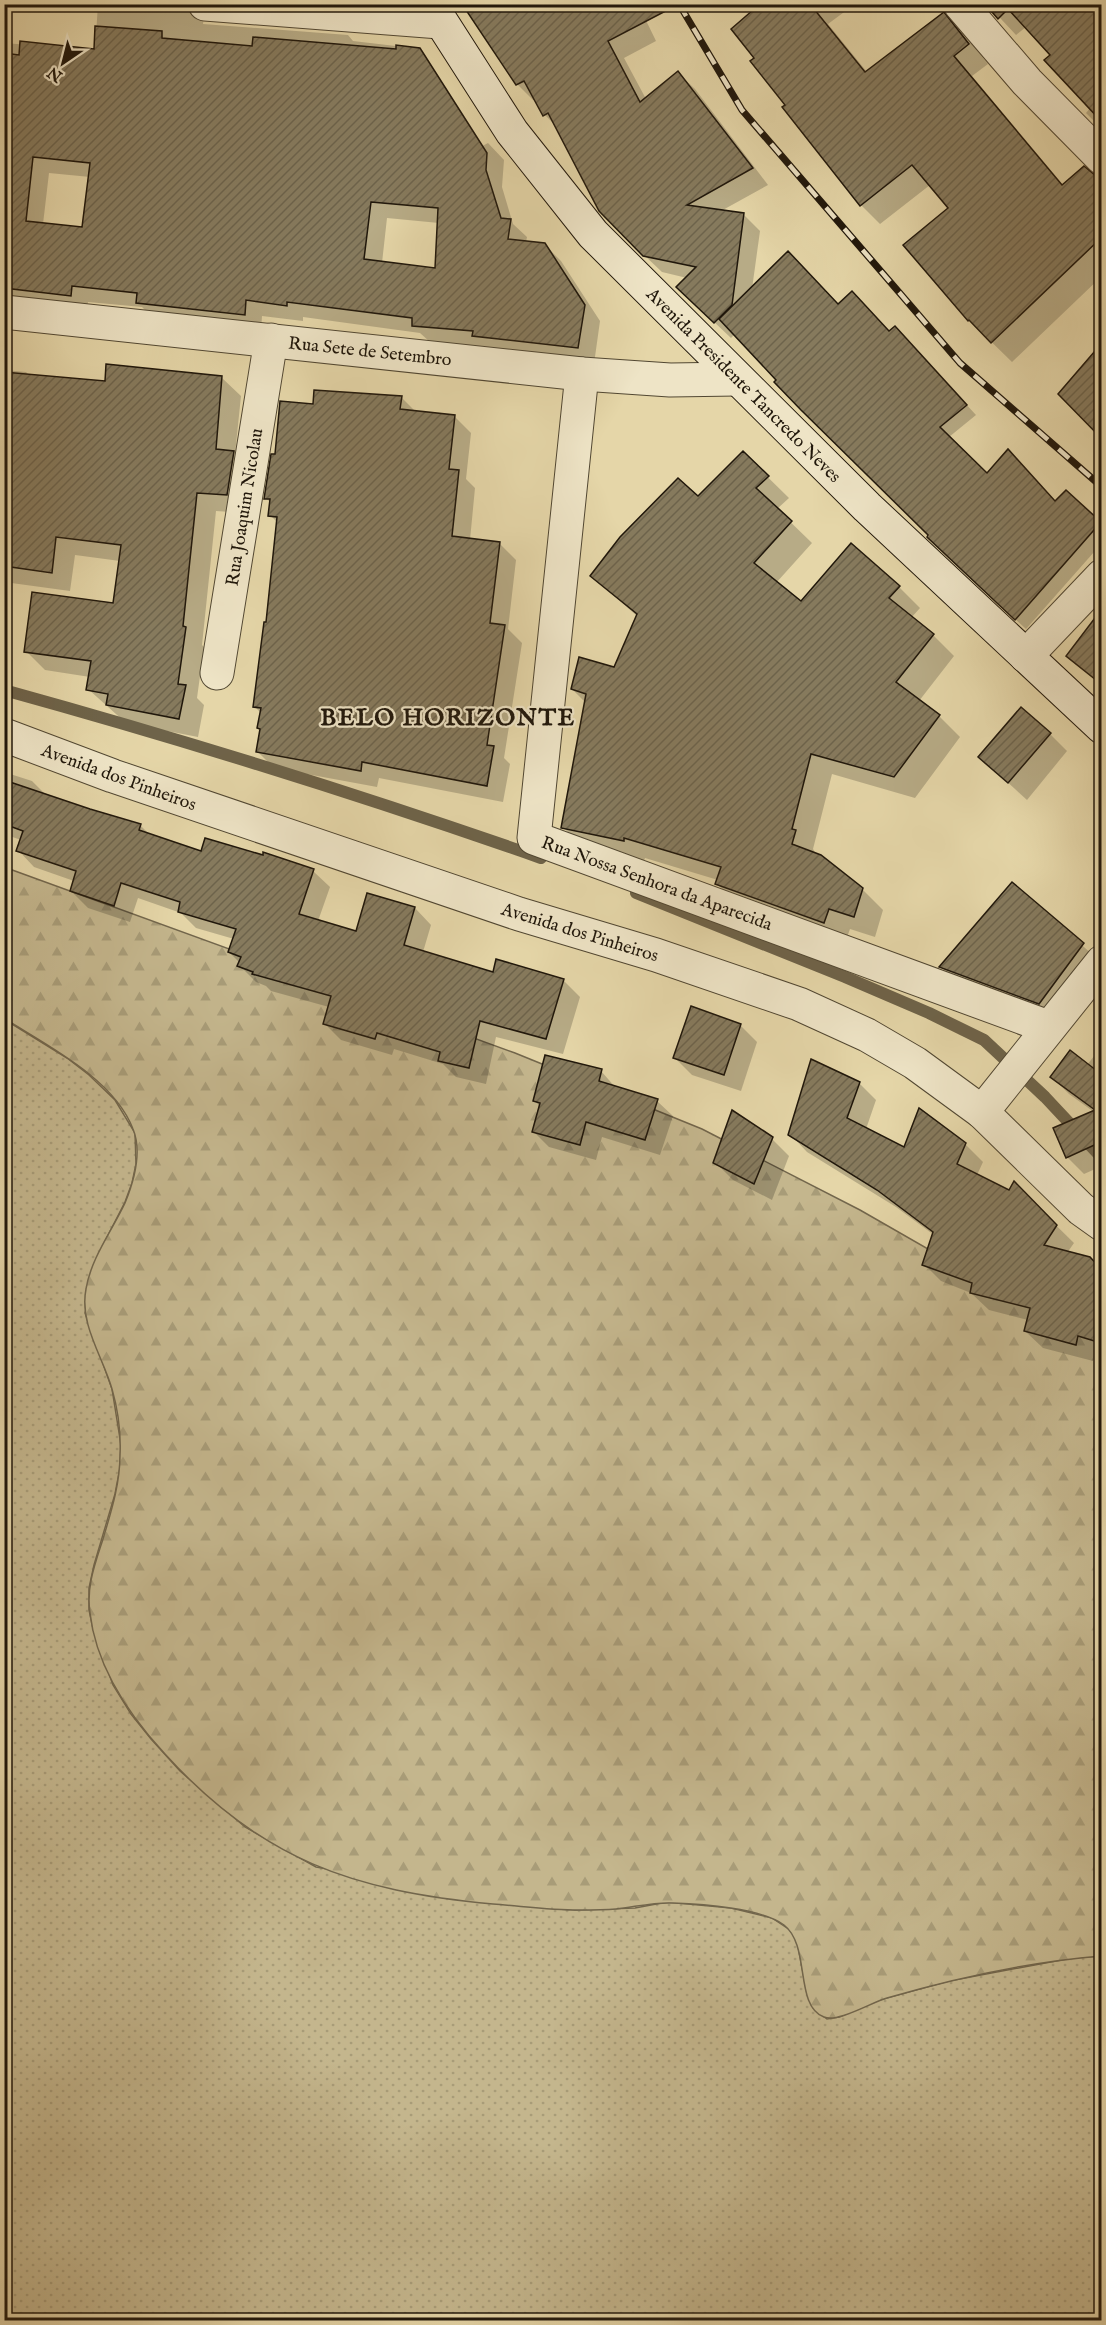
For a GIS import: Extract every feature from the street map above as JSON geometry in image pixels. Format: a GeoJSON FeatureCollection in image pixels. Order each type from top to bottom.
{"type":"FeatureCollection","features":[{"type":"Feature","properties":{"kind":"street"},"geometry":{"type":"LineString","coordinates":[[205,4],[435,13]]}},
{"type":"Feature","properties":{"kind":"street"},"geometry":{"type":"LineString","coordinates":[[960,4],[1027,82],[1101,158]]}},
{"type":"Feature","properties":{"kind":"street","name":"Avenida Presidente Tancredo Neves"},"geometry":{"type":"LineString","coordinates":[[435,13],[512,132],[593,234],[867,507],[1101,727]]}},
{"type":"Feature","properties":{"kind":"street","name":"Rua Sete de Setembro"},"geometry":{"type":"LineString","coordinates":[[4,312],[582,374],[670,380],[737,379]]}},
{"type":"Feature","properties":{"kind":"street","name":"Rua Joaquim Nicolau"},"geometry":{"type":"LineString","coordinates":[[217,673],[271,340]]}},
{"type":"Feature","properties":{"kind":"street","name":"Rua Nossa Senhora da Aparecida"},"geometry":{"type":"LineString","coordinates":[[582,374],[534,838],[1039,1040]]}},
{"type":"Feature","properties":{"kind":"street"},"geometry":{"type":"LineString","coordinates":[[1026,656],[1101,576]]}},
{"type":"Feature","properties":{"kind":"street","name":"Avenida dos Pinheiros"},"geometry":{"type":"LineString","coordinates":[[4,735],[113,776],[519,914],[656,955],[799,1004],[867,1035],[988,1103],[1081,1209],[1101,1224]]}},
{"type":"Feature","properties":{"kind":"street"},"geometry":{"type":"LineString","coordinates":[[988,1103],[1101,962]]}},
{"type":"Feature","properties":{"kind":"green space"},"geometry":{"type":"Polygon","coordinates":[[[4,867],[515,1053],[702,1129],[860,1210],[1003,1292],[1101,1330],[1101,1956],[1047,1962],[966,1978],[887,1998],[838,2017],[824,2017],[815,2011],[809,2001],[801,1960],[792,1935],[784,1925],[774,1919],[731,1908],[699,1904],[652,1904],[607,1910],[546,1909],[443,1898],[396,1890],[353,1879],[312,1864],[274,1845],[237,1820],[201,1790],[165,1754],[127,1706],[107,1671],[93,1633],[89,1603],[90,1585],[115,1498],[120,1466],[120,1447],[119,1422],[114,1397],[86,1315],[86,1289],[92,1266],[125,1203],[131,1185],[136,1166],[136,1138],[124,1111],[95,1079],[59,1052],[5,1019],[4,867]]]}},
{"type":"Feature","properties":{"kind":"green space"},"geometry":{"type":"Polygon","coordinates":[[[4,1019],[67,1058],[89,1075],[115,1100],[135,1133],[136,1164],[132,1183],[102,1247],[85,1313],[112,1389],[121,1445],[120,1468],[115,1494],[89,1588],[89,1610],[93,1629],[113,1685],[131,1714],[151,1739],[180,1771],[245,1827],[316,1867],[575,1910],[635,1908],[667,1902],[731,1908],[772,1918],[790,1930],[797,1941],[807,1994],[813,2008],[827,2019],[839,2017],[879,2000],[949,1981],[1072,1958],[1101,1956],[1101,2320],[5,2320],[4,1019]]]}},
{"type":"Feature","properties":{"kind":"building"},"geometry":{"type":"Polygon","coordinates":[[[462,4],[679,4],[608,41],[640,102],[678,71],[753,168],[687,205],[744,213],[732,305],[714,323],[676,287],[696,267],[643,256],[599,211],[548,113],[543,116],[524,81],[516,85],[462,4]]]}},
{"type":"Feature","properties":{"kind":"building"},"geometry":{"type":"Polygon","coordinates":[[[760,4],[810,4],[865,72],[944,12],[969,44],[954,56],[1062,185],[1084,166],[1096,176],[1101,176],[1101,238],[991,343],[968,321],[903,245],[948,208],[912,165],[860,206],[782,107],[785,105],[750,61],[754,58],[731,29],[760,4]]]}},
{"type":"Feature","properties":{"kind":"building"},"geometry":{"type":"Polygon","coordinates":[[[985,4],[1101,4],[1101,121],[1044,60],[1050,55],[1008,9],[998,19],[985,4]]]}},
{"type":"Feature","properties":{"kind":"building"},"geometry":{"type":"Polygon","coordinates":[[[95,26],[162,31],[162,38],[252,46],[253,37],[396,49],[396,45],[420,48],[487,153],[486,170],[501,218],[511,219],[508,239],[545,243],[585,305],[578,348],[472,336],[473,331],[412,326],[412,318],[287,302],[287,306],[246,300],[245,315],[136,303],[137,293],[72,286],[71,296],[4,288],[4,53],[19,55],[20,41],[94,49],[95,26]],[[33,157],[26,221],[82,227],[90,163],[33,157]],[[371,202],[364,259],[435,268],[438,208],[371,202]]]}},
{"type":"Feature","properties":{"kind":"building"},"geometry":{"type":"Polygon","coordinates":[[[788,251],[838,304],[852,291],[889,331],[895,326],[967,405],[940,427],[987,473],[1008,449],[1055,501],[1066,490],[1101,522],[1015,620],[927,537],[928,535],[801,410],[719,319],[788,251]]]}},
{"type":"Feature","properties":{"kind":"building"},"geometry":{"type":"Polygon","coordinates":[[[1101,344],[1101,438],[1058,394],[1101,344]]]}},
{"type":"Feature","properties":{"kind":"building"},"geometry":{"type":"Polygon","coordinates":[[[106,364],[222,376],[216,449],[234,451],[227,495],[197,493],[183,626],[186,627],[178,684],[186,685],[179,719],[106,705],[108,694],[86,690],[91,661],[24,652],[32,592],[113,603],[121,545],[56,537],[52,573],[4,566],[4,372],[105,381],[106,364]]]}},
{"type":"Feature","properties":{"kind":"building"},"geometry":{"type":"Polygon","coordinates":[[[314,390],[402,396],[400,409],[455,415],[449,469],[459,470],[452,536],[500,542],[490,623],[505,625],[487,745],[494,746],[487,786],[362,762],[361,771],[256,752],[261,708],[253,707],[264,622],[266,622],[277,517],[268,516],[270,499],[264,499],[271,454],[275,454],[280,401],[313,404],[314,390]]]}},
{"type":"Feature","properties":{"kind":"building"},"geometry":{"type":"Polygon","coordinates":[[[743,451],[769,476],[756,488],[792,521],[754,563],[801,601],[851,543],[900,586],[889,598],[934,634],[896,682],[940,715],[894,777],[811,754],[792,829],[796,830],[792,844],[821,855],[863,888],[854,917],[829,909],[824,923],[715,884],[721,867],[624,838],[624,841],[561,828],[586,694],[571,689],[579,657],[614,667],[637,614],[590,576],[620,537],[678,478],[698,496],[743,451]]]}},
{"type":"Feature","properties":{"kind":"building"},"geometry":{"type":"Polygon","coordinates":[[[1101,610],[1101,684],[1066,656],[1101,610]]]}},
{"type":"Feature","properties":{"kind":"building"},"geometry":{"type":"Polygon","coordinates":[[[1021,707],[1051,733],[1008,783],[978,757],[1021,707]]]}},
{"type":"Feature","properties":{"kind":"building"},"geometry":{"type":"Polygon","coordinates":[[[4,780],[141,824],[139,830],[201,851],[205,838],[263,855],[263,852],[314,869],[299,914],[356,931],[367,893],[415,907],[404,945],[493,972],[496,959],[564,979],[546,1039],[480,1021],[469,1068],[438,1061],[440,1052],[377,1033],[375,1039],[323,1024],[331,996],[252,974],[253,972],[237,966],[241,957],[228,952],[236,929],[178,912],[180,902],[121,883],[114,906],[70,891],[76,871],[16,851],[23,831],[4,824],[4,780]]]}},
{"type":"Feature","properties":{"kind":"building"},"geometry":{"type":"Polygon","coordinates":[[[1012,882],[1084,943],[1039,1004],[939,967],[1012,882]]]}},
{"type":"Feature","properties":{"kind":"building"},"geometry":{"type":"Polygon","coordinates":[[[691,1006],[741,1024],[724,1075],[673,1058],[691,1006]]]}},
{"type":"Feature","properties":{"kind":"building"},"geometry":{"type":"Polygon","coordinates":[[[1070,1050],[1101,1074],[1101,1142],[1066,1158],[1053,1128],[1095,1110],[1050,1077],[1070,1050]]]}},
{"type":"Feature","properties":{"kind":"building"},"geometry":{"type":"Polygon","coordinates":[[[545,1055],[602,1069],[599,1081],[658,1099],[645,1140],[586,1122],[580,1145],[532,1132],[540,1103],[533,1101],[545,1055]]]}},
{"type":"Feature","properties":{"kind":"building"},"geometry":{"type":"Polygon","coordinates":[[[811,1059],[860,1082],[847,1118],[904,1147],[919,1108],[966,1143],[957,1164],[1009,1190],[1014,1181],[1057,1225],[1044,1245],[1090,1257],[1101,1269],[1101,1343],[1078,1336],[1076,1345],[1024,1331],[1030,1308],[970,1293],[972,1283],[922,1265],[933,1232],[877,1190],[788,1135],[811,1059]]]}},
{"type":"Feature","properties":{"kind":"building"},"geometry":{"type":"Polygon","coordinates":[[[732,1110],[773,1137],[754,1184],[713,1163],[732,1110]]]}},
{"type":"Feature","properties":{"kind":"waterway"},"geometry":{"type":"LineString","coordinates":[[4,690],[274,770],[541,858]]}},
{"type":"Feature","properties":{"kind":"waterway"},"geometry":{"type":"LineString","coordinates":[[636,893],[845,977],[929,1013],[984,1040],[1045,1097],[1102,1158]]}},
{"type":"Feature","properties":{"kind":"railway"},"geometry":{"type":"LineString","coordinates":[[679,4],[742,110],[960,363],[1102,487]]}},
{"type":"Feature","properties":{"kind":"district","name":"BELO HORIZONTE"},"geometry":{"type":"Point","coordinates":[448,717]}}]}
